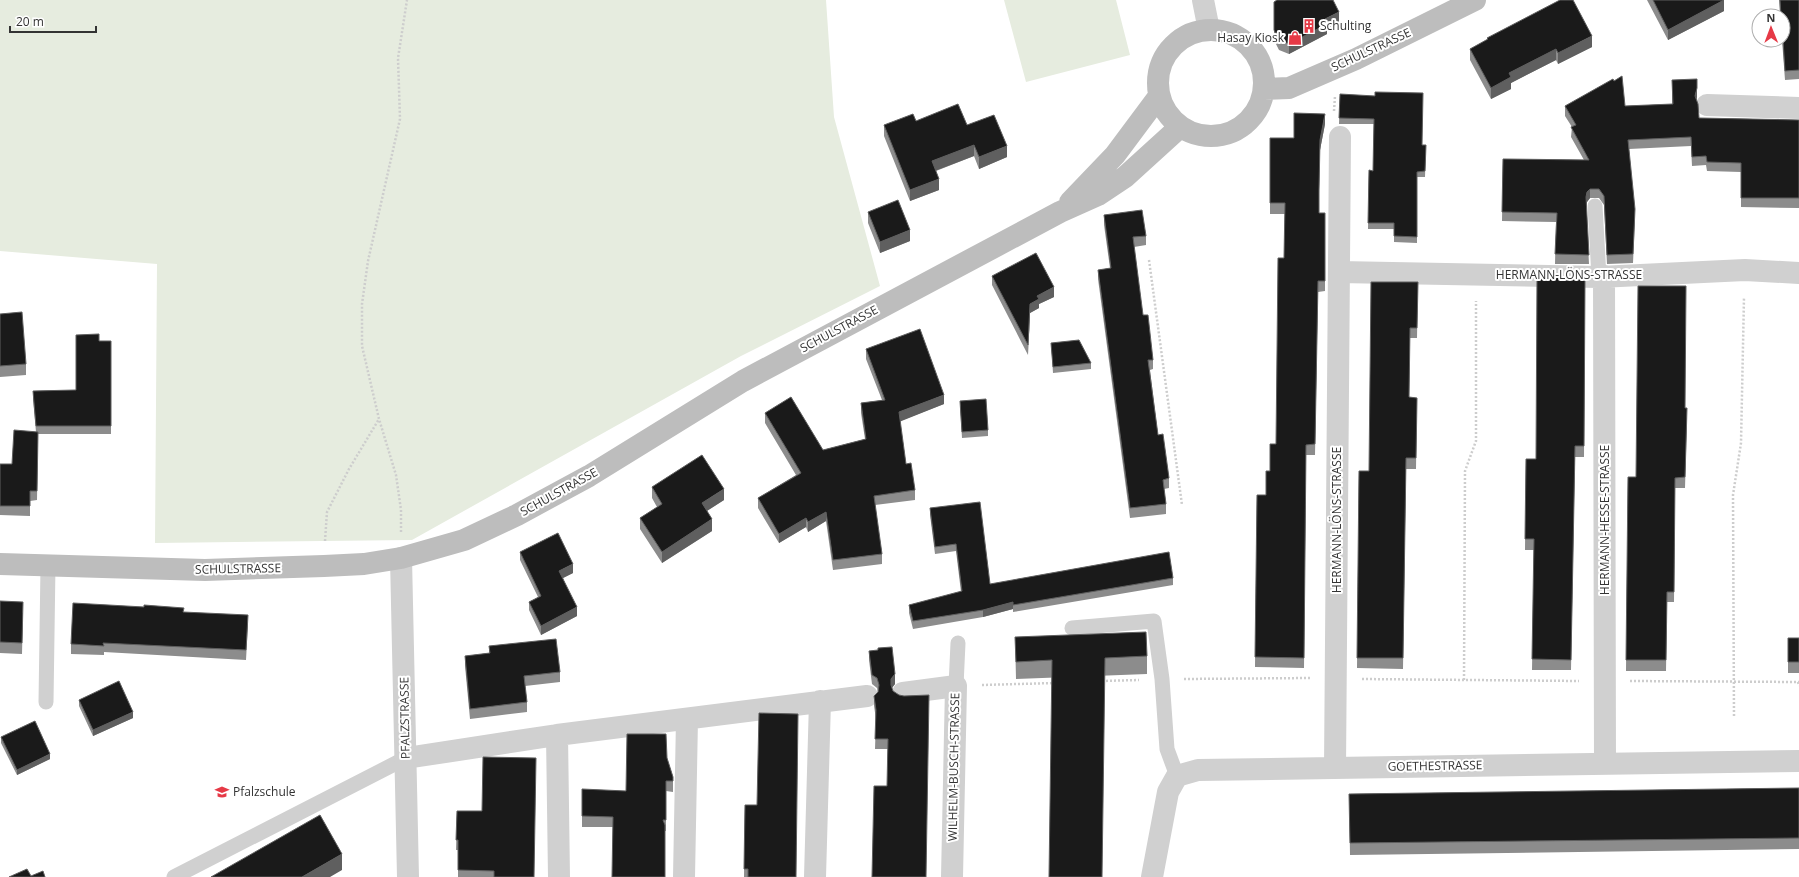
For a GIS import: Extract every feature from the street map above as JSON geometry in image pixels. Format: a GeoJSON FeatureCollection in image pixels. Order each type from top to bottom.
{"type":"FeatureCollection","features":[{"type":"Feature","properties":{"kind":"main road","name":"SCHULSTRASSE"},"geometry":{"type":"LineString","coordinates":[[1264,90],[1289,88],[1356,59],[1475,0]]}},
{"type":"Feature","properties":{"kind":"main road"},"geometry":{"type":"LineString","coordinates":[[1209,30],[1235,36],[1246,43],[1255,52],[1261,64],[1264,76],[1264,90],[1260,105],[1252,118],[1240,128],[1225,135],[1210,137],[1194,134],[1180,127],[1171,118],[1159,96],[1158,77],[1164,59],[1175,44],[1191,34],[1209,30]]}},
{"type":"Feature","properties":{"kind":"main road","name":"SCHULSTRASSE"},"geometry":{"type":"LineString","coordinates":[[1060,212],[1088,185],[1114,155],[1159,96]]}},
{"type":"Feature","properties":{"kind":"main road","name":"SCHULSTRASSE"},"geometry":{"type":"LineString","coordinates":[[0,564],[206,570],[364,564],[401,558],[464,540],[517,515],[589,476],[743,381],[1060,212],[1098,195],[1125,177],[1180,127]]}},
{"type":"Feature","properties":{"kind":"street"},"geometry":{"type":"LineString","coordinates":[[1203,0],[1209,30]]}},
{"type":"Feature","properties":{"kind":"street"},"geometry":{"type":"LineString","coordinates":[[1707,105],[1799,108]]}},
{"type":"Feature","properties":{"kind":"street","name":"HERMANN-LÖNS-STRASSE"},"geometry":{"type":"LineString","coordinates":[[1335,768],[1340,137]]}},
{"type":"Feature","properties":{"kind":"street","name":"HERMANN-LÖNS-STRASSE"},"geometry":{"type":"LineString","coordinates":[[1339,272],[1601,276],[1745,270],[1799,273]]}},
{"type":"Feature","properties":{"kind":"street","name":"HERMANN-HESSE-STRASSE"},"geometry":{"type":"LineString","coordinates":[[1601,276],[1605,764]]}},
{"type":"Feature","properties":{"kind":"street","name":"PFALZSTRASSE"},"geometry":{"type":"LineString","coordinates":[[401,558],[408,877]]}},
{"type":"Feature","properties":{"kind":"street","name":"WILHELM-BUSCH-STRASSE"},"geometry":{"type":"LineString","coordinates":[[903,693],[956,686],[952,877]]}},
{"type":"Feature","properties":{"kind":"street"},"geometry":{"type":"LineString","coordinates":[[406,758],[557,735],[867,696]]}},
{"type":"Feature","properties":{"kind":"street"},"geometry":{"type":"LineString","coordinates":[[815,877],[820,701]]}},
{"type":"Feature","properties":{"kind":"street"},"geometry":{"type":"LineString","coordinates":[[684,877],[687,718]]}},
{"type":"Feature","properties":{"kind":"street"},"geometry":{"type":"LineString","coordinates":[[557,735],[559,877]]}},
{"type":"Feature","properties":{"kind":"street","name":"GOETHESTRASSE"},"geometry":{"type":"LineString","coordinates":[[1177,776],[1198,770],[1799,761]]}},
{"type":"Feature","properties":{"kind":"street"},"geometry":{"type":"LineString","coordinates":[[1152,877],[1168,792],[1177,776]]}},
{"type":"Feature","properties":{"kind":"lane"},"geometry":{"type":"LineString","coordinates":[[1594,206],[1601,276]]}},
{"type":"Feature","properties":{"kind":"lane"},"geometry":{"type":"LineString","coordinates":[[46,702],[48,565]]}},
{"type":"Feature","properties":{"kind":"lane"},"geometry":{"type":"LineString","coordinates":[[1072,628],[1154,621],[1162,679],[1167,749],[1177,776]]}},
{"type":"Feature","properties":{"kind":"lane"},"geometry":{"type":"LineString","coordinates":[[956,686],[958,643]]}},
{"type":"Feature","properties":{"kind":"lane"},"geometry":{"type":"LineString","coordinates":[[174,877],[406,758]]}},
{"type":"Feature","properties":{"kind":"path"},"geometry":{"type":"LineString","coordinates":[[401,558],[401,510],[396,475],[379,419],[362,346],[362,304],[368,261],[400,120],[398,58],[407,0]]}},
{"type":"Feature","properties":{"kind":"path"},"geometry":{"type":"LineString","coordinates":[[1149,260],[1182,504]]}},
{"type":"Feature","properties":{"kind":"path"},"geometry":{"type":"LineString","coordinates":[[1734,716],[1733,495],[1742,443],[1745,270]]}},
{"type":"Feature","properties":{"kind":"path"},"geometry":{"type":"LineString","coordinates":[[1464,680],[1465,471],[1476,441],[1476,275]]}},
{"type":"Feature","properties":{"kind":"path"},"geometry":{"type":"LineString","coordinates":[[324,566],[327,512],[349,469],[379,419]]}},
{"type":"Feature","properties":{"kind":"path"},"geometry":{"type":"LineString","coordinates":[[1098,681],[1336,678],[1798,682],[1799,686]]}},
{"type":"Feature","properties":{"kind":"path"},"geometry":{"type":"LineString","coordinates":[[956,686],[1059,683]]}},
{"type":"Feature","properties":{"kind":"shaded area"},"geometry":{"type":"Polygon","coordinates":[[[0,0],[826,0],[834,117],[880,286],[741,356],[412,540],[155,543],[157,264],[0,251],[0,0]]]}},
{"type":"Feature","properties":{"kind":"shaded area"},"geometry":{"type":"Polygon","coordinates":[[[1004,0],[1116,0],[1130,55],[1026,82],[1004,0]]]}},
{"type":"Feature","properties":{"kind":"building","name":"Schulting"},"geometry":{"type":"Polygon","coordinates":[[[1277,0],[1333,0],[1339,12],[1325,19],[1327,24],[1289,44],[1279,40],[1274,30],[1274,2],[1277,0]]]}},
{"type":"Feature","properties":{"kind":"building"},"geometry":{"type":"Polygon","coordinates":[[[1560,0],[1573,0],[1592,36],[1558,53],[1556,49],[1509,73],[1511,77],[1491,88],[1470,49],[1488,39],[1487,38],[1560,0]]]}},
{"type":"Feature","properties":{"kind":"building"},"geometry":{"type":"Polygon","coordinates":[[[1653,0],[1724,0],[1668,30],[1653,0]]]}},
{"type":"Feature","properties":{"kind":"building"},"geometry":{"type":"Polygon","coordinates":[[[1780,0],[1799,0],[1799,70],[1785,71],[1784,48],[1791,48],[1791,8],[1780,8],[1780,0]]]}},
{"type":"Feature","properties":{"kind":"building"},"geometry":{"type":"Polygon","coordinates":[[[1622,76],[1625,106],[1673,104],[1672,80],[1697,79],[1695,96],[1698,104],[1699,118],[1799,120],[1799,198],[1741,198],[1741,163],[1707,162],[1706,156],[1692,157],[1691,137],[1628,140],[1635,209],[1633,254],[1607,255],[1604,196],[1599,189],[1590,189],[1587,192],[1586,197],[1589,255],[1555,254],[1557,213],[1502,212],[1503,159],[1589,160],[1571,127],[1576,125],[1565,106],[1613,79],[1614,81],[1622,76]]]}},
{"type":"Feature","properties":{"kind":"building"},"geometry":{"type":"Polygon","coordinates":[[[1375,92],[1423,93],[1422,145],[1426,145],[1425,171],[1417,172],[1417,237],[1394,236],[1394,223],[1368,223],[1369,170],[1373,171],[1374,119],[1339,118],[1340,94],[1375,96],[1375,92]]]}},
{"type":"Feature","properties":{"kind":"building"},"geometry":{"type":"Polygon","coordinates":[[[958,104],[967,125],[994,115],[1007,146],[979,157],[974,145],[932,161],[939,179],[910,190],[884,125],[913,114],[916,121],[958,104]]]}},
{"type":"Feature","properties":{"kind":"building"},"geometry":{"type":"Polygon","coordinates":[[[1294,113],[1325,114],[1320,140],[1319,213],[1325,213],[1325,281],[1318,281],[1315,444],[1306,445],[1304,658],[1255,657],[1257,495],[1266,495],[1266,471],[1270,471],[1270,444],[1276,444],[1278,258],[1284,258],[1285,203],[1270,203],[1270,138],[1294,138],[1294,113]]]}},
{"type":"Feature","properties":{"kind":"building"},"geometry":{"type":"Polygon","coordinates":[[[898,200],[910,230],[880,242],[868,212],[898,200]]]}},
{"type":"Feature","properties":{"kind":"building"},"geometry":{"type":"Polygon","coordinates":[[[1142,210],[1146,236],[1133,237],[1143,315],[1148,315],[1153,360],[1148,360],[1158,435],[1163,434],[1169,478],[1163,480],[1166,504],[1130,508],[1098,270],[1111,268],[1104,215],[1142,210]]]}},
{"type":"Feature","properties":{"kind":"building"},"geometry":{"type":"Polygon","coordinates":[[[1036,253],[1054,287],[1037,296],[1039,299],[1030,304],[1028,345],[992,276],[1036,253]]]}},
{"type":"Feature","properties":{"kind":"building"},"geometry":{"type":"Polygon","coordinates":[[[1537,277],[1585,278],[1584,446],[1575,446],[1571,660],[1532,659],[1534,539],[1525,539],[1526,459],[1536,459],[1537,277]]]}},
{"type":"Feature","properties":{"kind":"building"},"geometry":{"type":"Polygon","coordinates":[[[1371,282],[1418,282],[1417,328],[1410,328],[1409,397],[1417,398],[1416,458],[1406,458],[1403,658],[1357,658],[1359,471],[1369,471],[1371,282]]]}},
{"type":"Feature","properties":{"kind":"building"},"geometry":{"type":"Polygon","coordinates":[[[1638,286],[1686,286],[1685,408],[1687,408],[1685,477],[1675,478],[1674,592],[1667,592],[1666,660],[1626,660],[1628,477],[1636,477],[1638,286]]]}},
{"type":"Feature","properties":{"kind":"building"},"geometry":{"type":"Polygon","coordinates":[[[22,312],[26,364],[0,366],[0,314],[22,312]]]}},
{"type":"Feature","properties":{"kind":"building"},"geometry":{"type":"Polygon","coordinates":[[[920,329],[944,395],[899,412],[906,464],[911,463],[915,490],[874,496],[882,554],[833,560],[826,512],[808,522],[806,518],[779,534],[758,498],[801,473],[765,413],[791,397],[823,450],[866,439],[861,403],[885,400],[866,349],[920,329]]]}},
{"type":"Feature","properties":{"kind":"building"},"geometry":{"type":"Polygon","coordinates":[[[99,334],[99,341],[111,341],[111,426],[36,426],[33,391],[76,390],[76,335],[99,334]]]}},
{"type":"Feature","properties":{"kind":"building"},"geometry":{"type":"Polygon","coordinates":[[[1079,340],[1091,363],[1053,367],[1051,343],[1079,340]]]}},
{"type":"Feature","properties":{"kind":"building"},"geometry":{"type":"Polygon","coordinates":[[[986,399],[988,430],[962,432],[960,401],[986,399]]]}},
{"type":"Feature","properties":{"kind":"building"},"geometry":{"type":"Polygon","coordinates":[[[14,430],[38,432],[37,491],[30,491],[30,506],[0,506],[0,464],[12,464],[14,430]]]}},
{"type":"Feature","properties":{"kind":"building"},"geometry":{"type":"Polygon","coordinates":[[[702,455],[724,489],[702,503],[712,519],[662,552],[640,518],[662,504],[652,487],[702,455]]]}},
{"type":"Feature","properties":{"kind":"building"},"geometry":{"type":"Polygon","coordinates":[[[980,502],[990,584],[1169,552],[1173,578],[1013,605],[1013,602],[983,610],[913,621],[909,605],[962,591],[956,544],[935,547],[930,508],[980,502]]]}},
{"type":"Feature","properties":{"kind":"building"},"geometry":{"type":"Polygon","coordinates":[[[558,533],[573,564],[559,571],[577,607],[541,626],[529,602],[541,596],[520,552],[558,533]]]}},
{"type":"Feature","properties":{"kind":"building"},"geometry":{"type":"Polygon","coordinates":[[[0,601],[23,602],[22,643],[0,642],[0,601]]]}},
{"type":"Feature","properties":{"kind":"building"},"geometry":{"type":"Polygon","coordinates":[[[73,603],[144,607],[144,605],[184,608],[183,612],[248,615],[246,650],[103,643],[104,646],[71,644],[73,603]]]}},
{"type":"Feature","properties":{"kind":"building"},"geometry":{"type":"Polygon","coordinates":[[[1146,632],[1147,656],[1105,658],[1102,877],[1049,877],[1052,660],[1016,662],[1015,637],[1146,632]]]}},
{"type":"Feature","properties":{"kind":"building"},"geometry":{"type":"Polygon","coordinates":[[[1788,638],[1799,638],[1799,662],[1788,662],[1788,638]]]}},
{"type":"Feature","properties":{"kind":"building"},"geometry":{"type":"Polygon","coordinates":[[[556,639],[560,672],[524,676],[527,702],[470,709],[465,656],[490,653],[489,646],[556,639]]]}},
{"type":"Feature","properties":{"kind":"building"},"geometry":{"type":"Polygon","coordinates":[[[892,647],[895,674],[891,679],[893,691],[904,696],[929,695],[926,877],[872,877],[874,786],[887,786],[888,739],[875,739],[876,710],[874,696],[878,692],[879,685],[877,678],[872,675],[869,651],[878,650],[878,648],[892,647]]]}},
{"type":"Feature","properties":{"kind":"building"},"geometry":{"type":"Polygon","coordinates":[[[119,681],[133,712],[93,730],[79,700],[119,681]]]}},
{"type":"Feature","properties":{"kind":"building"},"geometry":{"type":"Polygon","coordinates":[[[759,713],[798,714],[796,877],[748,877],[748,869],[744,869],[745,805],[757,805],[759,713]]]}},
{"type":"Feature","properties":{"kind":"building"},"geometry":{"type":"Polygon","coordinates":[[[35,721],[50,754],[17,770],[1,737],[35,721]]]}},
{"type":"Feature","properties":{"kind":"building"},"geometry":{"type":"Polygon","coordinates":[[[627,734],[666,734],[667,758],[673,781],[666,781],[666,820],[663,820],[665,825],[665,877],[612,877],[613,817],[582,816],[582,789],[626,791],[627,734]]]}},
{"type":"Feature","properties":{"kind":"building"},"geometry":{"type":"Polygon","coordinates":[[[483,757],[536,758],[534,877],[494,877],[494,871],[458,870],[458,840],[456,840],[457,811],[482,811],[483,757]]]}},
{"type":"Feature","properties":{"kind":"building"},"geometry":{"type":"Polygon","coordinates":[[[1799,788],[1799,838],[1350,843],[1349,794],[1799,788]]]}},
{"type":"Feature","properties":{"kind":"building"},"geometry":{"type":"Polygon","coordinates":[[[320,815],[342,854],[302,877],[211,877],[320,815]]]}},
{"type":"Feature","properties":{"kind":"building"},"geometry":{"type":"Polygon","coordinates":[[[27,869],[31,876],[43,871],[45,877],[9,877],[27,869]]]}},
{"type":"Feature","properties":{"kind":"place","name":"Schulting"},"geometry":{"type":"Point","coordinates":[1309,26]}},
{"type":"Feature","properties":{"kind":"place","name":"Hasay Kiosk"},"geometry":{"type":"Point","coordinates":[1295,38]}},
{"type":"Feature","properties":{"kind":"place","name":"Pfalzschule"},"geometry":{"type":"Point","coordinates":[222,792]}}]}
